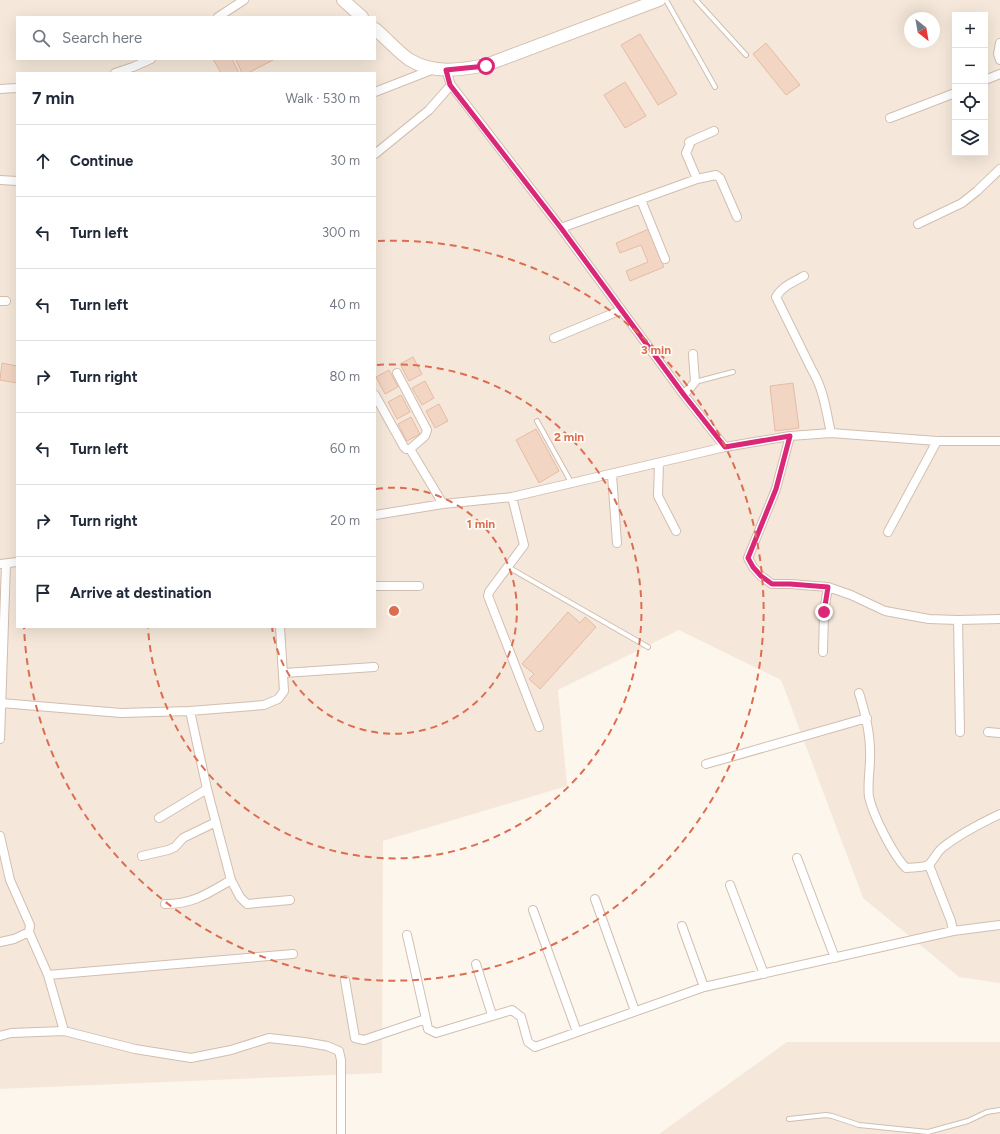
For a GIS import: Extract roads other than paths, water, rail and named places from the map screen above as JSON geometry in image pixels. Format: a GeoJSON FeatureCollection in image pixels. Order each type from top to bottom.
{"type":"FeatureCollection","features":[{"type":"Feature","properties":{"kind":"main road"},"geometry":{"type":"LineString","coordinates":[[343,0],[361,16]]}},
{"type":"Feature","properties":{"kind":"main road"},"geometry":{"type":"LineString","coordinates":[[376,30],[410,60],[440,69],[486,66],[658,0]]}},
{"type":"Feature","properties":{"kind":"street"},"geometry":{"type":"LineString","coordinates":[[220,16],[244,0]]}},
{"type":"Feature","properties":{"kind":"street"},"geometry":{"type":"LineString","coordinates":[[1000,44],[998,54],[1000,60]]}},
{"type":"Feature","properties":{"kind":"street"},"geometry":{"type":"LineString","coordinates":[[118,72],[149,60]]}},
{"type":"Feature","properties":{"kind":"street"},"geometry":{"type":"LineString","coordinates":[[376,92],[440,69],[450,85],[561,228],[620,310],[725,447]]}},
{"type":"Feature","properties":{"kind":"street"},"geometry":{"type":"LineString","coordinates":[[988,79],[1000,74]]}},
{"type":"Feature","properties":{"kind":"street"},"geometry":{"type":"LineString","coordinates":[[376,153],[430,110],[450,85]]}},
{"type":"Feature","properties":{"kind":"street"},"geometry":{"type":"LineString","coordinates":[[0,89],[16,88]]}},
{"type":"Feature","properties":{"kind":"street"},"geometry":{"type":"LineString","coordinates":[[890,118],[952,94]]}},
{"type":"Feature","properties":{"kind":"street"},"geometry":{"type":"LineString","coordinates":[[697,179],[686,153],[690,144],[689,142],[714,131]]}},
{"type":"Feature","properties":{"kind":"street"},"geometry":{"type":"LineString","coordinates":[[918,224],[962,203],[1000,169]]}},
{"type":"Feature","properties":{"kind":"street"},"geometry":{"type":"LineString","coordinates":[[561,228],[697,179],[716,175],[718,176],[737,217]]}},
{"type":"Feature","properties":{"kind":"street"},"geometry":{"type":"LineString","coordinates":[[0,180],[16,181]]}},
{"type":"Feature","properties":{"kind":"street"},"geometry":{"type":"LineString","coordinates":[[641,200],[665,259]]}},
{"type":"Feature","properties":{"kind":"street"},"geometry":{"type":"LineString","coordinates":[[804,276],[787,286],[776,296],[812,370],[819,381],[831,433]]}},
{"type":"Feature","properties":{"kind":"street"},"geometry":{"type":"LineString","coordinates":[[554,338],[620,310]]}},
{"type":"Feature","properties":{"kind":"street"},"geometry":{"type":"LineString","coordinates":[[684,395],[695,382],[693,354]]}},
{"type":"Feature","properties":{"kind":"street"},"geometry":{"type":"LineString","coordinates":[[397,373],[427,430],[425,436],[410,449]]}},
{"type":"Feature","properties":{"kind":"street"},"geometry":{"type":"LineString","coordinates":[[376,397],[404,447],[406,449],[410,449],[443,504]]}},
{"type":"Feature","properties":{"kind":"street"},"geometry":{"type":"LineString","coordinates":[[376,515],[443,504],[512,497],[612,475],[725,447],[790,436],[831,433],[937,441],[1000,441]]}},
{"type":"Feature","properties":{"kind":"street"},"geometry":{"type":"LineString","coordinates":[[790,436],[776,489],[748,558],[753,567],[761,576],[772,584],[828,587],[851,595],[885,611],[929,619],[1000,619]]}},
{"type":"Feature","properties":{"kind":"street"},"geometry":{"type":"LineString","coordinates":[[888,532],[937,441]]}},
{"type":"Feature","properties":{"kind":"street"},"geometry":{"type":"LineString","coordinates":[[659,463],[658,496],[676,531]]}},
{"type":"Feature","properties":{"kind":"street"},"geometry":{"type":"LineString","coordinates":[[612,475],[617,543]]}},
{"type":"Feature","properties":{"kind":"street"},"geometry":{"type":"LineString","coordinates":[[512,497],[524,545],[508,568],[488,592],[488,596],[539,726]]}},
{"type":"Feature","properties":{"kind":"street"},"geometry":{"type":"LineString","coordinates":[[0,739],[3,564],[16,562]]}},
{"type":"Feature","properties":{"kind":"street"},"geometry":{"type":"LineString","coordinates":[[376,586],[419,586]]}},
{"type":"Feature","properties":{"kind":"street"},"geometry":{"type":"LineString","coordinates":[[823,652],[824,612],[828,587]]}},
{"type":"Feature","properties":{"kind":"street"},"geometry":{"type":"LineString","coordinates":[[958,620],[960,732]]}},
{"type":"Feature","properties":{"kind":"street"},"geometry":{"type":"LineString","coordinates":[[1,703],[121,713],[190,712],[264,705],[278,699],[284,691],[280,628]]}},
{"type":"Feature","properties":{"kind":"street"},"geometry":{"type":"LineString","coordinates":[[284,673],[374,668]]}},
{"type":"Feature","properties":{"kind":"street"},"geometry":{"type":"LineString","coordinates":[[860,693],[867,718],[870,751],[869,796],[877,818],[899,860],[906,868],[928,865],[940,850],[955,838],[978,824],[1000,814]]}},
{"type":"Feature","properties":{"kind":"street"},"geometry":{"type":"LineString","coordinates":[[190,712],[207,789],[231,880],[240,897],[247,904],[290,900]]}},
{"type":"Feature","properties":{"kind":"street"},"geometry":{"type":"LineString","coordinates":[[706,764],[867,718]]}},
{"type":"Feature","properties":{"kind":"street"},"geometry":{"type":"LineString","coordinates":[[988,732],[1000,733]]}},
{"type":"Feature","properties":{"kind":"street"},"geometry":{"type":"LineString","coordinates":[[159,818],[207,789]]}},
{"type":"Feature","properties":{"kind":"street"},"geometry":{"type":"LineString","coordinates":[[142,856],[175,847],[183,838],[216,822]]}},
{"type":"Feature","properties":{"kind":"street"},"geometry":{"type":"LineString","coordinates":[[0,836],[10,880],[30,925],[29,932],[48,975],[64,1031]]}},
{"type":"Feature","properties":{"kind":"street"},"geometry":{"type":"LineString","coordinates":[[797,858],[835,958]]}},
{"type":"Feature","properties":{"kind":"street"},"geometry":{"type":"LineString","coordinates":[[928,865],[951,921],[953,931]]}},
{"type":"Feature","properties":{"kind":"street"},"geometry":{"type":"LineString","coordinates":[[165,904],[178,904],[198,899],[231,880]]}},
{"type":"Feature","properties":{"kind":"street"},"geometry":{"type":"LineString","coordinates":[[730,885],[764,974]]}},
{"type":"Feature","properties":{"kind":"street"},"geometry":{"type":"LineString","coordinates":[[595,899],[635,1011]]}},
{"type":"Feature","properties":{"kind":"street"},"geometry":{"type":"LineString","coordinates":[[533,910],[577,1032]]}},
{"type":"Feature","properties":{"kind":"street"},"geometry":{"type":"LineString","coordinates":[[407,935],[428,1028],[436,1033],[512,1010],[521,1017],[528,1042],[535,1047],[704,987],[953,931],[1000,925]]}},
{"type":"Feature","properties":{"kind":"street"},"geometry":{"type":"LineString","coordinates":[[682,926],[704,987]]}},
{"type":"Feature","properties":{"kind":"street"},"geometry":{"type":"LineString","coordinates":[[0,942],[14,939],[29,932]]}},
{"type":"Feature","properties":{"kind":"street"},"geometry":{"type":"LineString","coordinates":[[48,975],[293,954]]}},
{"type":"Feature","properties":{"kind":"street"},"geometry":{"type":"LineString","coordinates":[[476,964],[492,1015]]}},
{"type":"Feature","properties":{"kind":"street"},"geometry":{"type":"LineString","coordinates":[[345,980],[355,1038],[364,1040],[426,1019]]}},
{"type":"Feature","properties":{"kind":"street"},"geometry":{"type":"LineString","coordinates":[[0,1036],[11,1033],[64,1031],[135,1049],[191,1058],[231,1050],[269,1038],[327,1046],[339,1051],[341,1060],[341,1134]]}},
{"type":"Feature","properties":{"kind":"lane"},"geometry":{"type":"LineString","coordinates":[[666,0],[715,87]]}},
{"type":"Feature","properties":{"kind":"lane"},"geometry":{"type":"LineString","coordinates":[[696,0],[746,55]]}},
{"type":"Feature","properties":{"kind":"lane"},"geometry":{"type":"LineString","coordinates":[[695,382],[733,372]]}},
{"type":"Feature","properties":{"kind":"lane"},"geometry":{"type":"LineString","coordinates":[[537,421],[572,484]]}},
{"type":"Feature","properties":{"kind":"lane"},"geometry":{"type":"LineString","coordinates":[[508,568],[648,646]]}},
{"type":"Feature","properties":{"kind":"lane"},"geometry":{"type":"LineString","coordinates":[[789,1118],[826,1115],[859,1126],[928,1133],[968,1121],[987,1112],[1000,1110]]}}]}
